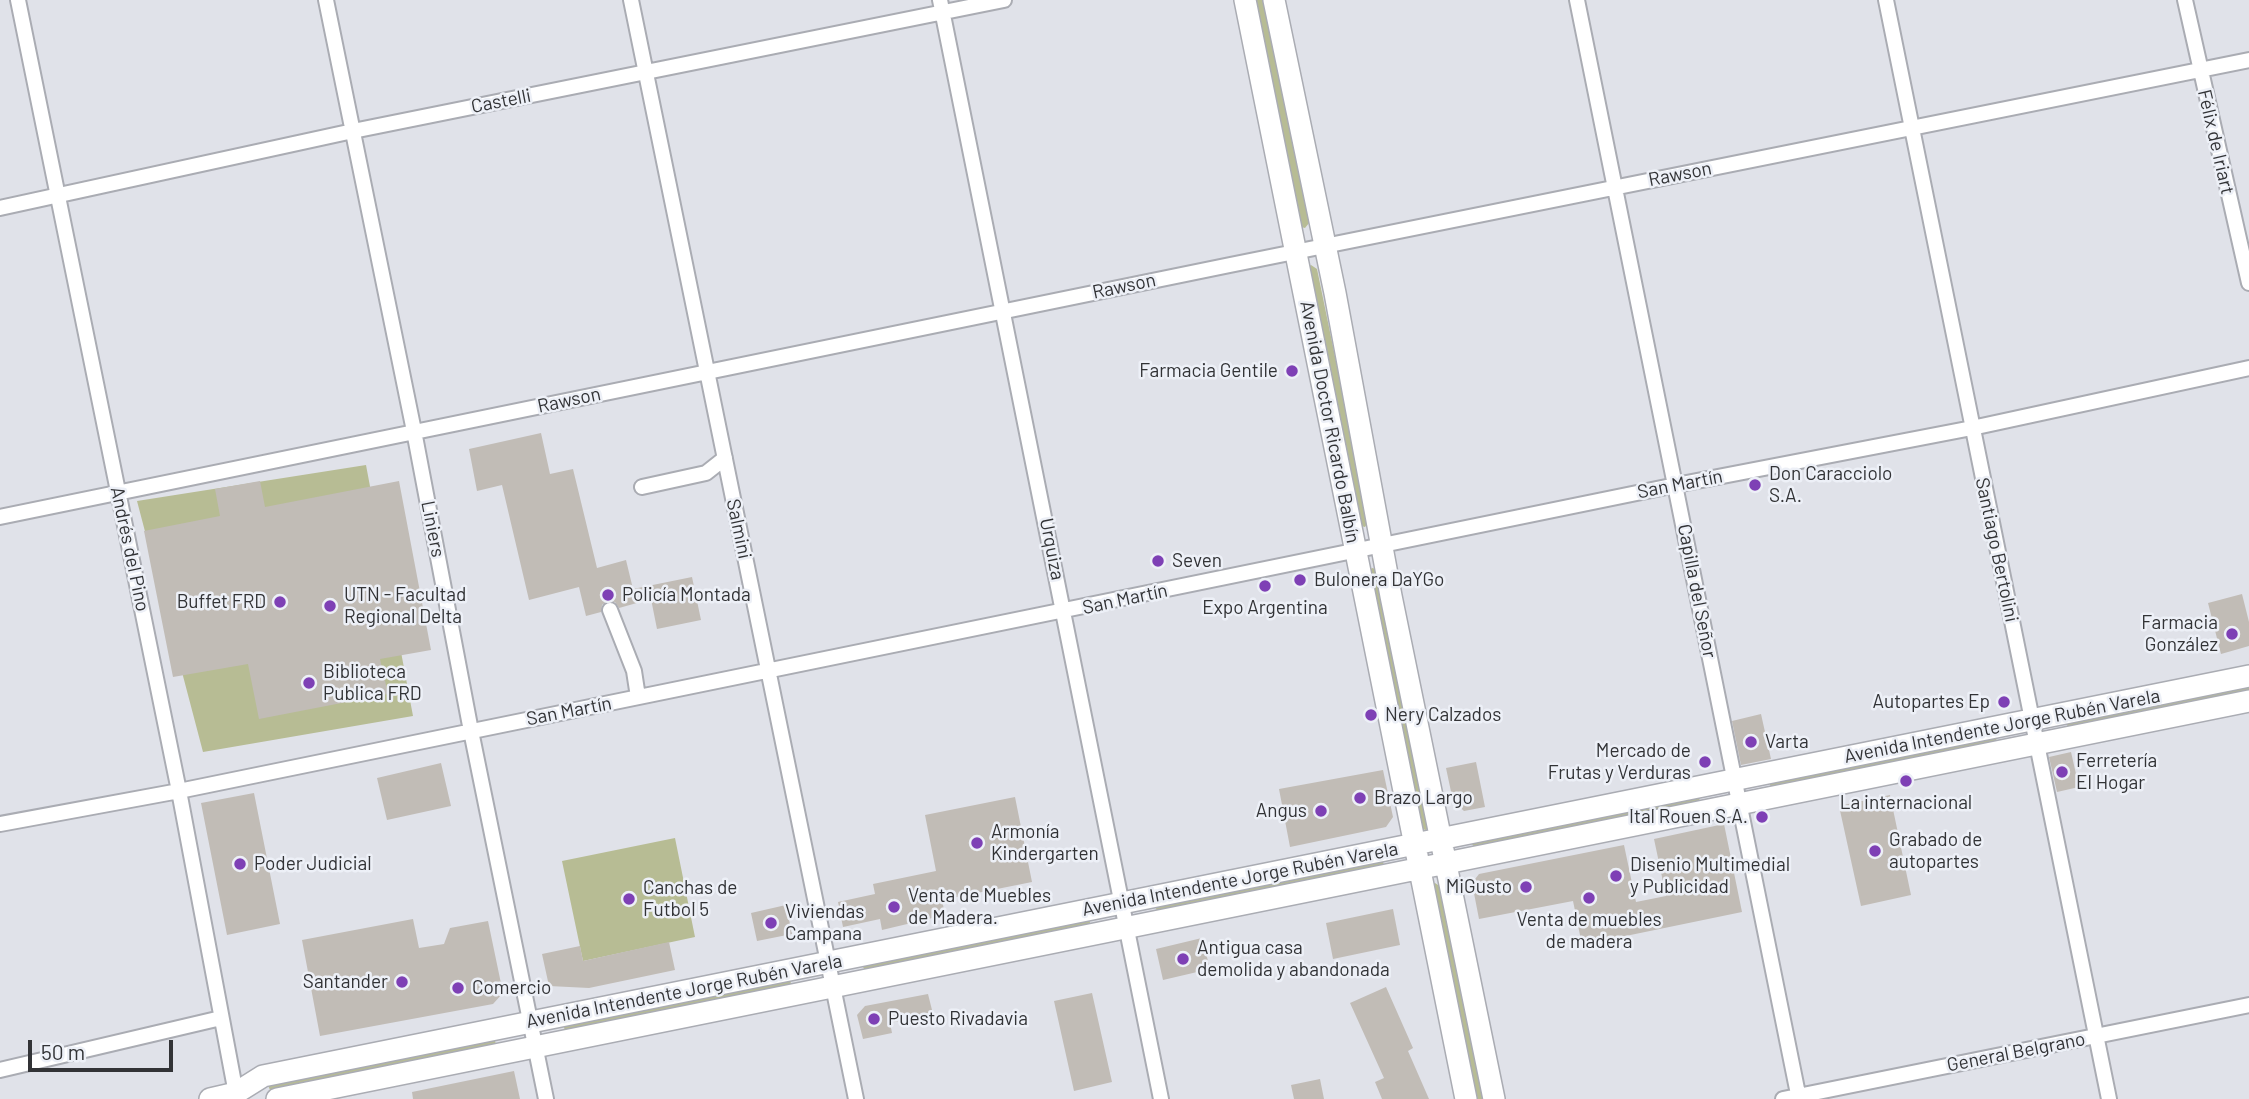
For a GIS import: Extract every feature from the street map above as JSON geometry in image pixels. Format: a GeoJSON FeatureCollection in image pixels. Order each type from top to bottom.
{"type":"FeatureCollection","features":[{"type":"Feature","properties":{"kind":"main road","name":"Avenida Doctor Ricardo Balbín"},"geometry":{"type":"LineString","coordinates":[[1244,0],[1466,1099]]}},
{"type":"Feature","properties":{"kind":"main road","name":"Avenida Doctor Ricardo Balbín"},"geometry":{"type":"LineString","coordinates":[[1274,0],[1493,1099]]}},
{"type":"Feature","properties":{"kind":"main road","name":"Avenida Intendente Jorge Rubén Varela"},"geometry":{"type":"LineString","coordinates":[[237,1096],[263,1076],[2249,676]]}},
{"type":"Feature","properties":{"kind":"main road","name":"Avenida Intendente Jorge Rubén Varela"},"geometry":{"type":"LineString","coordinates":[[277,1099],[2249,702]]}},
{"type":"Feature","properties":{"kind":"main road","name":"Avenida Intendente Jorge Rubén Varela"},"geometry":{"type":"LineString","coordinates":[[210,1099],[237,1096],[259,1099]]}},
{"type":"Feature","properties":{"kind":"street","name":"Andrés del Pino"},"geometry":{"type":"LineString","coordinates":[[18,0],[179,791],[237,1096]]}},
{"type":"Feature","properties":{"kind":"street","name":"Liniers"},"geometry":{"type":"LineString","coordinates":[[326,0],[545,1099]]}},
{"type":"Feature","properties":{"kind":"street","name":"Salmini"},"geometry":{"type":"LineString","coordinates":[[631,0],[856,1099]]}},
{"type":"Feature","properties":{"kind":"street","name":"Castelli"},"geometry":{"type":"LineString","coordinates":[[0,208],[353,131],[646,72],[941,6],[1004,0]]}},
{"type":"Feature","properties":{"kind":"street","name":"Capilla del Señor"},"geometry":{"type":"LineString","coordinates":[[1577,0],[1798,1097]]}},
{"type":"Feature","properties":{"kind":"street","name":"Santiago Bertolini"},"geometry":{"type":"LineString","coordinates":[[1886,0],[2109,1099]]}},
{"type":"Feature","properties":{"kind":"street","name":"Félix de Iriart"},"geometry":{"type":"LineString","coordinates":[[2185,0],[2249,283]]}},
{"type":"Feature","properties":{"kind":"street","name":"Urquiza"},"geometry":{"type":"LineString","coordinates":[[941,6],[1161,1099]]}},
{"type":"Feature","properties":{"kind":"street","name":"Rawson"},"geometry":{"type":"LineString","coordinates":[[0,517],[1003,311],[2249,60]]}},
{"type":"Feature","properties":{"kind":"street","name":"San Martín"},"geometry":{"type":"LineString","coordinates":[[0,824],[179,791],[1676,485],[1972,428],[2249,368]]}},
{"type":"Feature","properties":{"kind":"street"},"geometry":{"type":"LineString","coordinates":[[642,487],[706,472],[725,458]]}},
{"type":"Feature","properties":{"kind":"street"},"geometry":{"type":"LineString","coordinates":[[610,610],[634,671],[638,697]]}},
{"type":"Feature","properties":{"kind":"street","name":"General Belgrano"},"geometry":{"type":"LineString","coordinates":[[1783,1099],[2249,1005]]}},
{"type":"Feature","properties":{"kind":"street"},"geometry":{"type":"LineString","coordinates":[[0,1070],[221,1018]]}},
{"type":"Feature","properties":{"kind":"green space"},"geometry":{"type":"Polygon","coordinates":[[[1253,0],[1263,0],[1309,223],[1305,228],[1301,227],[1253,0]]]}},
{"type":"Feature","properties":{"kind":"green space"},"geometry":{"type":"Polygon","coordinates":[[[1311,265],[1317,269],[1369,521],[1365,527],[1361,526],[1308,267],[1311,265]]]}},
{"type":"Feature","properties":{"kind":"green space","name":"UTN - Facultad Regional Delta"},"geometry":{"type":"Polygon","coordinates":[[[366,465],[413,716],[203,752],[137,501],[366,465]]]}},
{"type":"Feature","properties":{"kind":"green space"},"geometry":{"type":"Polygon","coordinates":[[[1376,569],[1429,828],[1426,830],[1422,829],[1369,571],[1376,569]]]}},
{"type":"Feature","properties":{"kind":"green space"},"geometry":{"type":"Polygon","coordinates":[[[2249,684],[2249,695],[2069,728],[2067,725],[2067,721],[2249,684]]]}},
{"type":"Feature","properties":{"kind":"green space"},"geometry":{"type":"Polygon","coordinates":[[[1996,737],[1997,743],[1772,788],[1770,785],[1770,781],[1996,737]]]}},
{"type":"Feature","properties":{"kind":"green space"},"geometry":{"type":"Polygon","coordinates":[[[1699,796],[1700,803],[1475,848],[1472,844],[1473,841],[1699,796]]]}},
{"type":"Feature","properties":{"kind":"green space","name":"Canchas de Futbol 5"},"geometry":{"type":"Polygon","coordinates":[[[675,838],[695,937],[583,961],[562,861],[675,838]]]}},
{"type":"Feature","properties":{"kind":"green space"},"geometry":{"type":"Polygon","coordinates":[[[1383,861],[1384,867],[1159,912],[1156,909],[1157,905],[1383,861]]]}},
{"type":"Feature","properties":{"kind":"green space"},"geometry":{"type":"Polygon","coordinates":[[[1435,883],[1441,887],[1484,1099],[1474,1099],[1432,885],[1435,883]]]}},
{"type":"Feature","properties":{"kind":"green space"},"geometry":{"type":"Polygon","coordinates":[[[1089,919],[1091,926],[865,970],[863,967],[864,964],[1089,919]]]}},
{"type":"Feature","properties":{"kind":"green space"},"geometry":{"type":"Polygon","coordinates":[[[790,980],[792,987],[566,1031],[564,1028],[565,1024],[790,980]]]}},
{"type":"Feature","properties":{"kind":"green space"},"geometry":{"type":"Polygon","coordinates":[[[495,1040],[496,1046],[271,1091],[269,1088],[269,1084],[495,1040]]]}},
{"type":"Feature","properties":{"kind":"building"},"geometry":{"type":"Polygon","coordinates":[[[541,433],[550,474],[573,469],[597,568],[626,560],[633,589],[692,577],[701,620],[657,629],[651,599],[619,608],[615,602],[607,601],[602,605],[601,612],[586,616],[579,587],[529,600],[502,485],[477,491],[469,449],[541,433]]]}},
{"type":"Feature","properties":{"kind":"building","name":"UTN - Facultad Regional Delta"},"geometry":{"type":"Polygon","coordinates":[[[260,481],[265,507],[399,481],[431,650],[380,659],[388,694],[259,719],[248,664],[173,677],[144,531],[220,516],[215,489],[260,481]]]}},
{"type":"Feature","properties":{"kind":"building","name":"Farmacia González"},"geometry":{"type":"Polygon","coordinates":[[[2242,594],[2249,622],[2249,646],[2221,654],[2208,603],[2242,594]]]}},
{"type":"Feature","properties":{"kind":"building","name":"Varta"},"geometry":{"type":"Polygon","coordinates":[[[1761,714],[1771,759],[1741,765],[1732,721],[1761,714]]]}},
{"type":"Feature","properties":{"kind":"building","name":"Ferretería El Hogar"},"geometry":{"type":"Polygon","coordinates":[[[2071,752],[2079,787],[2057,792],[2049,757],[2071,752]]]}},
{"type":"Feature","properties":{"kind":"building"},"geometry":{"type":"Polygon","coordinates":[[[1476,762],[1485,807],[1464,811],[1453,801],[1446,768],[1476,762]]]}},
{"type":"Feature","properties":{"kind":"building"},"geometry":{"type":"Polygon","coordinates":[[[441,763],[451,806],[387,820],[377,778],[441,763]]]}},
{"type":"Feature","properties":{"kind":"building"},"geometry":{"type":"Polygon","coordinates":[[[1383,770],[1393,817],[1386,827],[1290,847],[1279,789],[1383,770]]]}},
{"type":"Feature","properties":{"kind":"building","name":"Poder Judicial"},"geometry":{"type":"Polygon","coordinates":[[[254,793],[280,924],[227,935],[201,803],[254,793]]]}},
{"type":"Feature","properties":{"kind":"building","name":"Grabado de autopartes"},"geometry":{"type":"Polygon","coordinates":[[[1890,795],[1911,895],[1861,906],[1839,806],[1890,795]]]}},
{"type":"Feature","properties":{"kind":"building","name":"Armonía Kindergarten"},"geometry":{"type":"Polygon","coordinates":[[[1015,797],[1032,882],[942,900],[945,915],[882,930],[880,919],[843,927],[838,902],[875,894],[873,884],[936,871],[925,815],[1015,797]]]}},
{"type":"Feature","properties":{"kind":"building"},"geometry":{"type":"Polygon","coordinates":[[[1724,824],[1742,912],[1582,945],[1573,901],[1479,919],[1472,883],[1479,874],[1624,845],[1636,902],[1666,896],[1654,839],[1724,824]]]}},
{"type":"Feature","properties":{"kind":"building","name":"Viviendas Campana"},"geometry":{"type":"Polygon","coordinates":[[[786,905],[792,934],[757,941],[751,913],[786,905]]]}},
{"type":"Feature","properties":{"kind":"building"},"geometry":{"type":"Polygon","coordinates":[[[1393,909],[1400,945],[1333,959],[1326,923],[1393,909]]]}},
{"type":"Feature","properties":{"kind":"building"},"geometry":{"type":"Polygon","coordinates":[[[413,919],[419,948],[444,944],[450,928],[488,921],[503,993],[493,1004],[320,1036],[302,940],[413,919]]]}},
{"type":"Feature","properties":{"kind":"building","name":"Antigua casa demolida y abandonada"},"geometry":{"type":"Polygon","coordinates":[[[1202,938],[1210,969],[1163,980],[1156,949],[1202,938]]]}},
{"type":"Feature","properties":{"kind":"building"},"geometry":{"type":"Polygon","coordinates":[[[669,942],[675,970],[589,988],[549,986],[542,954],[580,946],[583,961],[669,942]]]}},
{"type":"Feature","properties":{"kind":"building"},"geometry":{"type":"Polygon","coordinates":[[[1386,987],[1413,1048],[1408,1051],[1429,1099],[1382,1099],[1375,1082],[1384,1078],[1350,1003],[1386,987]]]}},
{"type":"Feature","properties":{"kind":"building"},"geometry":{"type":"Polygon","coordinates":[[[1092,993],[1112,1082],[1074,1091],[1054,1001],[1092,993]]]}},
{"type":"Feature","properties":{"kind":"building"},"geometry":{"type":"Polygon","coordinates":[[[928,994],[933,1014],[890,1023],[892,1033],[863,1039],[857,1015],[865,1006],[928,994]]]}},
{"type":"Feature","properties":{"kind":"building"},"geometry":{"type":"Polygon","coordinates":[[[514,1071],[520,1099],[413,1099],[412,1092],[514,1071]]]}},
{"type":"Feature","properties":{"kind":"building"},"geometry":{"type":"Polygon","coordinates":[[[1320,1079],[1324,1099],[1294,1099],[1291,1085],[1320,1079]]]}},
{"type":"Feature","properties":{"kind":"place","name":"Farmacia Gentile"},"geometry":{"type":"Point","coordinates":[1292,371]}},
{"type":"Feature","properties":{"kind":"place","name":"Don Caracciolo S.A."},"geometry":{"type":"Point","coordinates":[1755,485]}},
{"type":"Feature","properties":{"kind":"place","name":"Seven"},"geometry":{"type":"Point","coordinates":[1158,561]}},
{"type":"Feature","properties":{"kind":"place","name":"Bulonera DaYGo"},"geometry":{"type":"Point","coordinates":[1300,580]}},
{"type":"Feature","properties":{"kind":"place","name":"Expo Argentina"},"geometry":{"type":"Point","coordinates":[1265,586]}},
{"type":"Feature","properties":{"kind":"place","name":"Policía Montada"},"geometry":{"type":"Point","coordinates":[608,595]}},
{"type":"Feature","properties":{"kind":"place","name":"Buffet FRD"},"geometry":{"type":"Point","coordinates":[280,602]}},
{"type":"Feature","properties":{"kind":"place","name":"UTN - Facultad Regional Delta"},"geometry":{"type":"Point","coordinates":[330,606]}},
{"type":"Feature","properties":{"kind":"place","name":"Farmacia González"},"geometry":{"type":"Point","coordinates":[2232,634]}},
{"type":"Feature","properties":{"kind":"place","name":"Biblioteca Publica FRD"},"geometry":{"type":"Point","coordinates":[309,683]}},
{"type":"Feature","properties":{"kind":"place","name":"Autopartes Ep"},"geometry":{"type":"Point","coordinates":[2004,702]}},
{"type":"Feature","properties":{"kind":"place","name":"Nery Calzados"},"geometry":{"type":"Point","coordinates":[1371,715]}},
{"type":"Feature","properties":{"kind":"place","name":"Varta"},"geometry":{"type":"Point","coordinates":[1751,742]}},
{"type":"Feature","properties":{"kind":"place","name":"Mercado de Frutas y Verduras"},"geometry":{"type":"Point","coordinates":[1705,762]}},
{"type":"Feature","properties":{"kind":"place","name":"Ferretería El Hogar"},"geometry":{"type":"Point","coordinates":[2062,772]}},
{"type":"Feature","properties":{"kind":"place","name":"La internacional"},"geometry":{"type":"Point","coordinates":[1906,781]}},
{"type":"Feature","properties":{"kind":"place","name":"Brazo Largo"},"geometry":{"type":"Point","coordinates":[1360,798]}},
{"type":"Feature","properties":{"kind":"place","name":"Angus"},"geometry":{"type":"Point","coordinates":[1321,811]}},
{"type":"Feature","properties":{"kind":"place","name":"Ital Rouen S.A."},"geometry":{"type":"Point","coordinates":[1762,817]}},
{"type":"Feature","properties":{"kind":"place","name":"Armonía Kindergarten"},"geometry":{"type":"Point","coordinates":[977,843]}},
{"type":"Feature","properties":{"kind":"place","name":"Grabado de autopartes"},"geometry":{"type":"Point","coordinates":[1875,851]}},
{"type":"Feature","properties":{"kind":"place","name":"Poder Judicial"},"geometry":{"type":"Point","coordinates":[240,864]}},
{"type":"Feature","properties":{"kind":"place","name":"Disenio Multimedial y Publicidad"},"geometry":{"type":"Point","coordinates":[1616,876]}},
{"type":"Feature","properties":{"kind":"place","name":"MiGusto"},"geometry":{"type":"Point","coordinates":[1526,887]}},
{"type":"Feature","properties":{"kind":"place","name":"Venta de muebles de madera"},"geometry":{"type":"Point","coordinates":[1589,898]}},
{"type":"Feature","properties":{"kind":"place","name":"Canchas de Futbol 5"},"geometry":{"type":"Point","coordinates":[629,899]}},
{"type":"Feature","properties":{"kind":"place","name":"Venta de Muebles de Madera."},"geometry":{"type":"Point","coordinates":[894,907]}},
{"type":"Feature","properties":{"kind":"place","name":"Viviendas Campana"},"geometry":{"type":"Point","coordinates":[771,923]}},
{"type":"Feature","properties":{"kind":"place","name":"Antigua casa demolida y abandonada"},"geometry":{"type":"Point","coordinates":[1183,959]}},
{"type":"Feature","properties":{"kind":"place","name":"Santander"},"geometry":{"type":"Point","coordinates":[402,982]}},
{"type":"Feature","properties":{"kind":"place","name":"Comercio"},"geometry":{"type":"Point","coordinates":[458,988]}},
{"type":"Feature","properties":{"kind":"place","name":"Puesto Rivadavia"},"geometry":{"type":"Point","coordinates":[874,1019]}}]}
